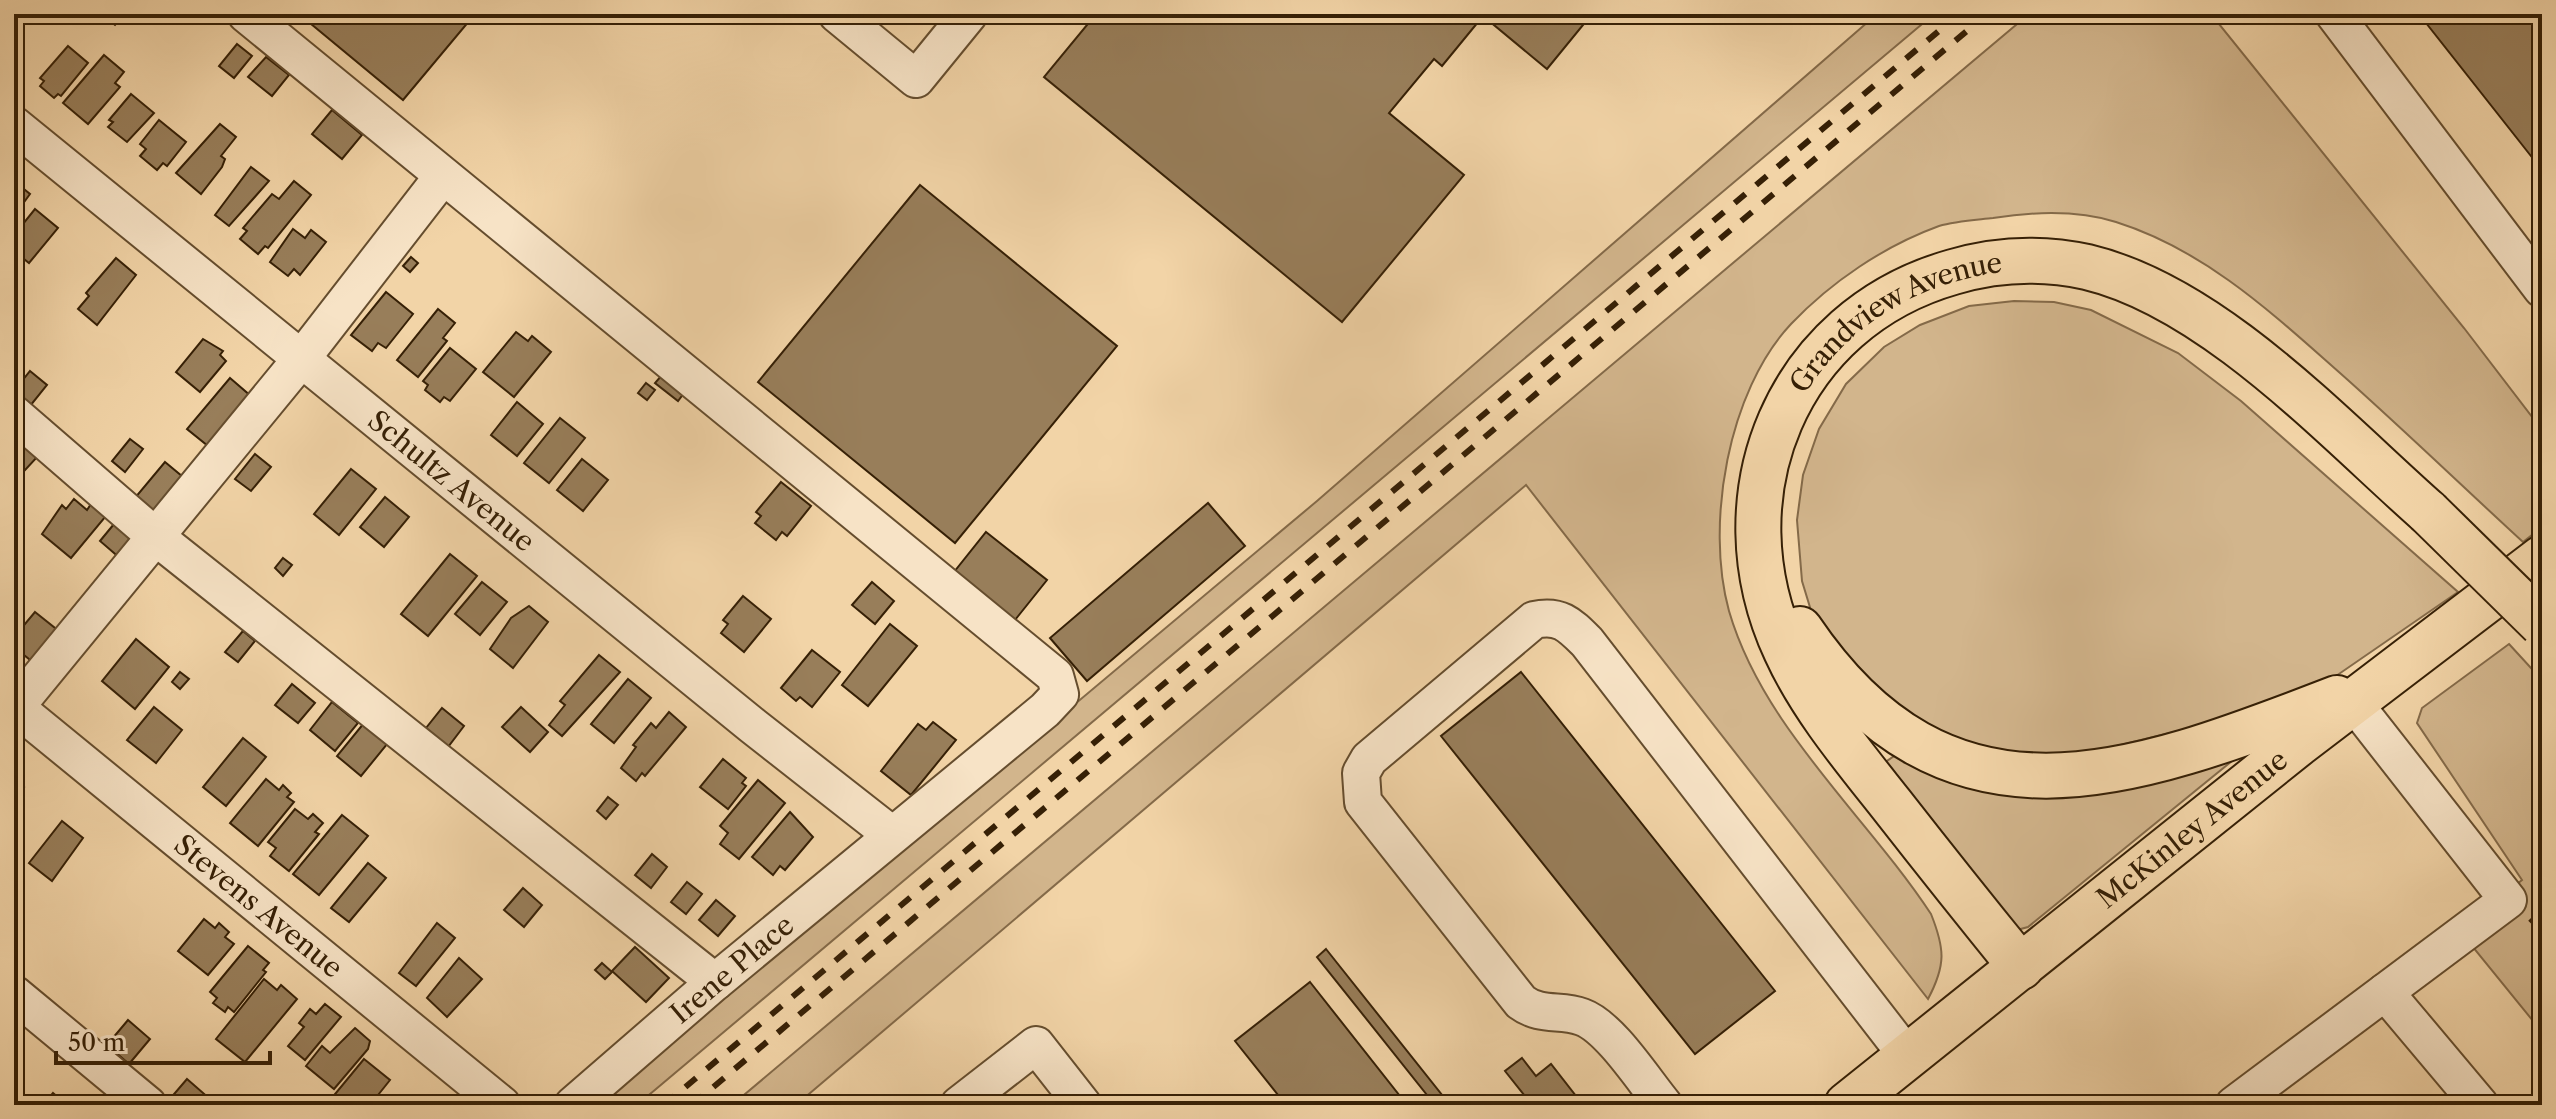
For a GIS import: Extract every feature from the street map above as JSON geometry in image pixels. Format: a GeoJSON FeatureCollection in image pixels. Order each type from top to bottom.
{"type":"FeatureCollection","features":[{"type":"Feature","properties":{"kind":"main road","name":"Grandview Avenue"},"geometry":{"type":"LineString","coordinates":[[2021,967],[1867,773],[1809,692],[1785,650],[1761,566],[1758,504],[1774,431],[1817,356],[1871,309],[1908,287],[1969,268],[2014,259],[2088,267],[2122,278],[2176,304],[2223,333],[2428,512],[2542,624]]}},
{"type":"Feature","properties":{"kind":"main road","name":"McKinley Avenue"},"geometry":{"type":"LineString","coordinates":[[1847,1105],[2368,691],[2542,558]]}},
{"type":"Feature","properties":{"kind":"main road"},"geometry":{"type":"LineString","coordinates":[[1761,566],[1802,632],[1848,693],[1883,724],[1917,747],[1958,763],[2002,771],[2067,776],[2114,769],[2227,740],[2368,691]]}},
{"type":"Feature","properties":{"kind":"street"},"geometry":{"type":"LineString","coordinates":[[14,707],[302,358],[443,176],[246,14]]}},
{"type":"Feature","properties":{"kind":"street"},"geometry":{"type":"LineString","coordinates":[[837,14],[916,79],[969,14]]}},
{"type":"Feature","properties":{"kind":"street"},"geometry":{"type":"LineString","coordinates":[[2334,14],[2542,289]]}},
{"type":"Feature","properties":{"kind":"street","name":"Schultz Avenue"},"geometry":{"type":"LineString","coordinates":[[14,125],[892,835]]}},
{"type":"Feature","properties":{"kind":"street","name":"Irene Place"},"geometry":{"type":"LineString","coordinates":[[443,176],[1055,676],[1060,694],[1045,710],[715,982],[573,1105]]}},
{"type":"Feature","properties":{"kind":"street"},"geometry":{"type":"LineString","coordinates":[[14,414],[156,537],[715,982]]}},
{"type":"Feature","properties":{"kind":"street"},"geometry":{"type":"LineString","coordinates":[[1664,1105],[1594,1023],[1569,1014],[1543,1013],[1521,1002],[1363,802],[1361,773],[1369,759],[1534,620],[1550,616],[1566,621],[1587,642],[1908,1057]]}},
{"type":"Feature","properties":{"kind":"street"},"geometry":{"type":"LineString","coordinates":[[2234,1105],[2508,900],[2368,691]]}},
{"type":"Feature","properties":{"kind":"street","name":"Stevens Avenue"},"geometry":{"type":"LineString","coordinates":[[14,707],[502,1105]]}},
{"type":"Feature","properties":{"kind":"street"},"geometry":{"type":"LineString","coordinates":[[2385,992],[2480,1105]]}},
{"type":"Feature","properties":{"kind":"street"},"geometry":{"type":"LineString","coordinates":[[14,994],[148,1105]]}},
{"type":"Feature","properties":{"kind":"street"},"geometry":{"type":"LineString","coordinates":[[959,1105],[1036,1045],[1083,1105]]}},
{"type":"Feature","properties":{"kind":"shaded area"},"geometry":{"type":"Polygon","coordinates":[[[1877,14],[1934,14],[637,1105],[597,1105],[1317,501],[1877,14]]]}},
{"type":"Feature","properties":{"kind":"shaded area"},"geometry":{"type":"Polygon","coordinates":[[[2029,14],[2211,14],[2464,328],[2542,430],[2542,527],[2523,542],[2289,328],[2236,286],[2179,249],[2116,222],[2070,214],[2023,214],[1939,226],[1898,244],[1841,280],[1791,324],[1769,352],[1751,385],[1737,421],[1721,500],[1720,539],[1722,576],[1729,611],[1745,654],[1766,694],[1818,769],[1931,914],[1942,957],[1928,999],[1526,485],[796,1105],[732,1105],[2029,14]]]}},
{"type":"Feature","properties":{"kind":"shaded area"},"geometry":{"type":"Polygon","coordinates":[[[2014,301],[2054,302],[2091,310],[2178,353],[2241,401],[2458,592],[2336,676],[2277,707],[2038,765],[1923,738],[1816,627],[1802,581],[1797,520],[1803,475],[1819,429],[1846,384],[1884,347],[1920,325],[1969,306],[2014,301]]]}},
{"type":"Feature","properties":{"kind":"shaded area"},"geometry":{"type":"Polygon","coordinates":[[[2509,644],[2542,680],[2542,1032],[2459,930],[2522,880],[2417,723],[2422,708],[2509,644]]]}},
{"type":"Feature","properties":{"kind":"shaded area"},"geometry":{"type":"Polygon","coordinates":[[[1903,750],[1945,770],[2227,754],[2232,761],[2028,927],[2013,931],[1881,765],[1903,750]]]}},
{"type":"Feature","properties":{"kind":"building"},"geometry":{"type":"Polygon","coordinates":[[[101,14],[125,14],[115,25],[101,14]]]}},
{"type":"Feature","properties":{"kind":"building"},"geometry":{"type":"Polygon","coordinates":[[[299,14],[475,14],[403,100],[299,14]]]}},
{"type":"Feature","properties":{"kind":"building"},"geometry":{"type":"Polygon","coordinates":[[[1096,14],[1592,14],[1547,69],[1483,16],[1442,66],[1434,59],[1389,113],[1464,175],[1342,322],[1044,77],[1096,14]]]}},
{"type":"Feature","properties":{"kind":"building"},"geometry":{"type":"Polygon","coordinates":[[[2419,14],[2540,14],[2542,170],[2419,14]]]}},
{"type":"Feature","properties":{"kind":"building"},"geometry":{"type":"Polygon","coordinates":[[[237,44],[252,56],[234,78],[219,66],[237,44]]]}},
{"type":"Feature","properties":{"kind":"building"},"geometry":{"type":"Polygon","coordinates":[[[68,46],[88,63],[61,96],[58,94],[54,98],[40,86],[44,81],[40,78],[68,46]]]}},
{"type":"Feature","properties":{"kind":"building"},"geometry":{"type":"Polygon","coordinates":[[[104,55],[124,72],[115,83],[120,87],[88,124],[63,103],[104,55]]]}},
{"type":"Feature","properties":{"kind":"building"},"geometry":{"type":"Polygon","coordinates":[[[266,57],[289,75],[272,96],[248,77],[266,57]]]}},
{"type":"Feature","properties":{"kind":"building"},"geometry":{"type":"Polygon","coordinates":[[[131,94],[154,113],[127,142],[108,127],[113,122],[109,120],[131,94]]]}},
{"type":"Feature","properties":{"kind":"building"},"geometry":{"type":"Polygon","coordinates":[[[332,110],[362,135],[342,159],[312,134],[332,110]]]}},
{"type":"Feature","properties":{"kind":"building"},"geometry":{"type":"Polygon","coordinates":[[[159,120],[186,142],[167,166],[163,163],[157,170],[140,156],[146,149],[140,144],[159,120]]]}},
{"type":"Feature","properties":{"kind":"building"},"geometry":{"type":"Polygon","coordinates":[[[220,124],[236,137],[221,156],[225,159],[222,167],[201,194],[176,173],[220,124]]]}},
{"type":"Feature","properties":{"kind":"building"},"geometry":{"type":"Polygon","coordinates":[[[251,167],[269,181],[229,226],[215,215],[251,167]]]}},
{"type":"Feature","properties":{"kind":"building"},"geometry":{"type":"Polygon","coordinates":[[[14,181],[30,194],[14,216],[14,181]]]}},
{"type":"Feature","properties":{"kind":"building"},"geometry":{"type":"Polygon","coordinates":[[[294,181],[311,195],[268,248],[265,246],[258,254],[240,239],[247,231],[243,228],[272,194],[279,199],[294,181]]]}},
{"type":"Feature","properties":{"kind":"building"},"geometry":{"type":"Polygon","coordinates":[[[920,185],[1117,346],[955,543],[758,382],[920,185]]]}},
{"type":"Feature","properties":{"kind":"building"},"geometry":{"type":"Polygon","coordinates":[[[35,209],[58,228],[29,263],[14,251],[14,235],[35,209]]]}},
{"type":"Feature","properties":{"kind":"building"},"geometry":{"type":"Polygon","coordinates":[[[293,229],[305,238],[311,230],[326,242],[300,275],[294,269],[288,276],[270,262],[293,229]]]}},
{"type":"Feature","properties":{"kind":"building"},"geometry":{"type":"Polygon","coordinates":[[[411,257],[418,263],[410,272],[403,266],[411,257]]]}},
{"type":"Feature","properties":{"kind":"building"},"geometry":{"type":"Polygon","coordinates":[[[116,258],[136,275],[97,325],[78,309],[89,296],[86,293],[116,258]]]}},
{"type":"Feature","properties":{"kind":"building"},"geometry":{"type":"Polygon","coordinates":[[[386,292],[413,314],[386,348],[378,343],[372,351],[351,335],[386,292]]]}},
{"type":"Feature","properties":{"kind":"building"},"geometry":{"type":"Polygon","coordinates":[[[438,309],[455,323],[443,338],[447,341],[418,377],[397,360],[438,309]]]}},
{"type":"Feature","properties":{"kind":"building"},"geometry":{"type":"Polygon","coordinates":[[[516,332],[528,341],[532,336],[551,352],[514,397],[483,372],[516,332]]]}},
{"type":"Feature","properties":{"kind":"building"},"geometry":{"type":"Polygon","coordinates":[[[203,339],[223,351],[220,355],[226,361],[200,392],[176,372],[203,339]]]}},
{"type":"Feature","properties":{"kind":"building"},"geometry":{"type":"Polygon","coordinates":[[[450,348],[476,369],[450,401],[444,397],[440,402],[425,390],[428,385],[423,381],[450,348]]]}},
{"type":"Feature","properties":{"kind":"building"},"geometry":{"type":"Polygon","coordinates":[[[30,371],[47,385],[26,411],[14,401],[14,391],[30,371]]]}},
{"type":"Feature","properties":{"kind":"building"},"geometry":{"type":"Polygon","coordinates":[[[662,375],[684,393],[678,401],[655,383],[662,375]]]}},
{"type":"Feature","properties":{"kind":"building"},"geometry":{"type":"Polygon","coordinates":[[[230,378],[252,397],[213,450],[187,429],[230,378]]]}},
{"type":"Feature","properties":{"kind":"building"},"geometry":{"type":"Polygon","coordinates":[[[646,383],[655,390],[647,400],[638,393],[646,383]]]}},
{"type":"Feature","properties":{"kind":"building"},"geometry":{"type":"Polygon","coordinates":[[[517,402],[543,424],[517,456],[491,435],[517,402]]]}},
{"type":"Feature","properties":{"kind":"building"},"geometry":{"type":"Polygon","coordinates":[[[560,418],[585,438],[549,483],[524,463],[560,418]]]}},
{"type":"Feature","properties":{"kind":"building"},"geometry":{"type":"Polygon","coordinates":[[[14,438],[39,455],[14,482],[14,438]]]}},
{"type":"Feature","properties":{"kind":"building"},"geometry":{"type":"Polygon","coordinates":[[[130,439],[143,449],[125,472],[112,461],[130,439]]]}},
{"type":"Feature","properties":{"kind":"building"},"geometry":{"type":"Polygon","coordinates":[[[255,454],[271,467],[251,491],[235,479],[255,454]]]}},
{"type":"Feature","properties":{"kind":"building"},"geometry":{"type":"Polygon","coordinates":[[[582,459],[608,480],[583,511],[557,490],[582,459]]]}},
{"type":"Feature","properties":{"kind":"building"},"geometry":{"type":"Polygon","coordinates":[[[165,462],[189,482],[159,518],[134,499],[165,462]]]}},
{"type":"Feature","properties":{"kind":"building"},"geometry":{"type":"Polygon","coordinates":[[[351,469],[376,489],[339,535],[314,514],[351,469]]]}},
{"type":"Feature","properties":{"kind":"building"},"geometry":{"type":"Polygon","coordinates":[[[781,482],[811,506],[787,536],[782,532],[776,540],[755,523],[761,516],[756,512],[781,482]]]}},
{"type":"Feature","properties":{"kind":"building"},"geometry":{"type":"Polygon","coordinates":[[[385,497],[409,517],[384,547],[360,527],[385,497]]]}},
{"type":"Feature","properties":{"kind":"building"},"geometry":{"type":"Polygon","coordinates":[[[74,499],[87,510],[91,504],[106,516],[71,558],[42,534],[62,505],[66,509],[74,499]]]}},
{"type":"Feature","properties":{"kind":"building"},"geometry":{"type":"Polygon","coordinates":[[[1208,503],[1245,546],[1087,681],[1050,638],[1208,503]]]}},
{"type":"Feature","properties":{"kind":"building"},"geometry":{"type":"Polygon","coordinates":[[[114,524],[135,541],[121,559],[100,541],[114,524]]]}},
{"type":"Feature","properties":{"kind":"building"},"geometry":{"type":"Polygon","coordinates":[[[986,532],[1047,580],[1011,625],[950,577],[986,532]]]}},
{"type":"Feature","properties":{"kind":"building"},"geometry":{"type":"Polygon","coordinates":[[[450,554],[477,576],[428,636],[401,614],[450,554]]]}},
{"type":"Feature","properties":{"kind":"building"},"geometry":{"type":"Polygon","coordinates":[[[283,558],[292,565],[283,576],[275,568],[283,558]]]}},
{"type":"Feature","properties":{"kind":"building"},"geometry":{"type":"Polygon","coordinates":[[[482,582],[507,602],[480,635],[455,614],[482,582]]]}},
{"type":"Feature","properties":{"kind":"building"},"geometry":{"type":"Polygon","coordinates":[[[872,582],[894,601],[875,624],[852,605],[872,582]]]}},
{"type":"Feature","properties":{"kind":"building"},"geometry":{"type":"Polygon","coordinates":[[[743,596],[771,619],[744,652],[721,633],[728,624],[723,620],[743,596]]]}},
{"type":"Feature","properties":{"kind":"building"},"geometry":{"type":"Polygon","coordinates":[[[529,606],[548,622],[513,668],[490,649],[511,618],[529,606]]]}},
{"type":"Feature","properties":{"kind":"building"},"geometry":{"type":"Polygon","coordinates":[[[35,612],[60,632],[34,663],[14,647],[14,637],[35,612]]]}},
{"type":"Feature","properties":{"kind":"building"},"geometry":{"type":"Polygon","coordinates":[[[890,624],[917,646],[868,706],[842,685],[890,624]]]}},
{"type":"Feature","properties":{"kind":"building"},"geometry":{"type":"Polygon","coordinates":[[[243,631],[255,641],[238,662],[225,652],[243,631]]]}},
{"type":"Feature","properties":{"kind":"building"},"geometry":{"type":"Polygon","coordinates":[[[136,639],[169,667],[135,709],[102,681],[136,639]]]}},
{"type":"Feature","properties":{"kind":"building"},"geometry":{"type":"Polygon","coordinates":[[[812,650],[840,672],[812,707],[800,697],[796,701],[781,688],[812,650]]]}},
{"type":"Feature","properties":{"kind":"building"},"geometry":{"type":"Polygon","coordinates":[[[599,655],[620,672],[562,736],[549,725],[565,705],[560,701],[599,655]]]}},
{"type":"Feature","properties":{"kind":"building"},"geometry":{"type":"Polygon","coordinates":[[[180,672],[189,679],[180,689],[172,682],[180,672]]]}},
{"type":"Feature","properties":{"kind":"building"},"geometry":{"type":"Polygon","coordinates":[[[1521,672],[1775,991],[1695,1054],[1441,736],[1521,672]]]}},
{"type":"Feature","properties":{"kind":"building"},"geometry":{"type":"Polygon","coordinates":[[[628,679],[651,698],[614,743],[591,724],[628,679]]]}},
{"type":"Feature","properties":{"kind":"building"},"geometry":{"type":"Polygon","coordinates":[[[292,684],[315,703],[298,723],[275,705],[292,684]]]}},
{"type":"Feature","properties":{"kind":"building"},"geometry":{"type":"Polygon","coordinates":[[[332,702],[358,723],[335,751],[310,730],[332,702]]]}},
{"type":"Feature","properties":{"kind":"building"},"geometry":{"type":"Polygon","coordinates":[[[154,707],[182,730],[156,763],[127,740],[154,707]]]}},
{"type":"Feature","properties":{"kind":"building"},"geometry":{"type":"Polygon","coordinates":[[[521,707],[548,732],[530,752],[502,727],[521,707]]]}},
{"type":"Feature","properties":{"kind":"building"},"geometry":{"type":"Polygon","coordinates":[[[442,708],[464,726],[448,747],[426,728],[442,708]]]}},
{"type":"Feature","properties":{"kind":"building"},"geometry":{"type":"Polygon","coordinates":[[[669,712],[686,727],[645,776],[642,773],[636,781],[621,768],[636,747],[633,745],[651,723],[656,728],[669,712]]]}},
{"type":"Feature","properties":{"kind":"building"},"geometry":{"type":"Polygon","coordinates":[[[933,722],[956,740],[911,795],[881,771],[918,724],[926,730],[933,722]]]}},
{"type":"Feature","properties":{"kind":"building"},"geometry":{"type":"Polygon","coordinates":[[[364,723],[388,743],[361,776],[337,756],[364,723]]]}},
{"type":"Feature","properties":{"kind":"building"},"geometry":{"type":"Polygon","coordinates":[[[243,738],[266,757],[226,806],[203,787],[243,738]]]}},
{"type":"Feature","properties":{"kind":"building"},"geometry":{"type":"Polygon","coordinates":[[[723,759],[746,778],[742,783],[746,786],[728,809],[700,787],[723,759]]]}},
{"type":"Feature","properties":{"kind":"building"},"geometry":{"type":"Polygon","coordinates":[[[14,778],[24,787],[14,799],[14,778]]]}},
{"type":"Feature","properties":{"kind":"building"},"geometry":{"type":"Polygon","coordinates":[[[266,779],[279,790],[283,785],[291,793],[287,797],[294,802],[258,846],[230,823],[266,779]]]}},
{"type":"Feature","properties":{"kind":"building"},"geometry":{"type":"Polygon","coordinates":[[[758,780],[785,803],[739,859],[720,844],[728,833],[720,826],[758,780]]]}},
{"type":"Feature","properties":{"kind":"building"},"geometry":{"type":"Polygon","coordinates":[[[608,797],[618,805],[606,819],[597,811],[608,797]]]}},
{"type":"Feature","properties":{"kind":"building"},"geometry":{"type":"Polygon","coordinates":[[[295,809],[308,819],[313,814],[323,823],[315,832],[319,834],[289,871],[270,856],[276,848],[268,842],[295,809]]]}},
{"type":"Feature","properties":{"kind":"building"},"geometry":{"type":"Polygon","coordinates":[[[790,812],[813,837],[785,870],[780,866],[773,875],[752,857],[790,812]]]}},
{"type":"Feature","properties":{"kind":"building"},"geometry":{"type":"Polygon","coordinates":[[[342,815],[368,836],[319,895],[293,874],[342,815]]]}},
{"type":"Feature","properties":{"kind":"building"},"geometry":{"type":"Polygon","coordinates":[[[62,821],[83,838],[52,881],[29,863],[62,821]]]}},
{"type":"Feature","properties":{"kind":"building"},"geometry":{"type":"Polygon","coordinates":[[[652,854],[667,867],[651,888],[635,875],[652,854]]]}},
{"type":"Feature","properties":{"kind":"building"},"geometry":{"type":"Polygon","coordinates":[[[368,863],[386,878],[349,922],[331,908],[368,863]]]}},
{"type":"Feature","properties":{"kind":"building"},"geometry":{"type":"Polygon","coordinates":[[[687,882],[702,894],[686,914],[671,902],[687,882]]]}},
{"type":"Feature","properties":{"kind":"building"},"geometry":{"type":"Polygon","coordinates":[[[523,888],[542,905],[524,927],[504,910],[523,888]]]}},
{"type":"Feature","properties":{"kind":"building"},"geometry":{"type":"Polygon","coordinates":[[[716,900],[735,916],[718,936],[699,920],[716,900]]]}},
{"type":"Feature","properties":{"kind":"building"},"geometry":{"type":"Polygon","coordinates":[[[204,919],[215,928],[219,923],[229,932],[225,937],[234,944],[208,975],[178,951],[204,919]]]}},
{"type":"Feature","properties":{"kind":"building"},"geometry":{"type":"Polygon","coordinates":[[[437,923],[455,938],[416,986],[399,973],[437,923]]]}},
{"type":"Feature","properties":{"kind":"building"},"geometry":{"type":"Polygon","coordinates":[[[248,946],[269,963],[263,970],[266,972],[234,1012],[228,1007],[225,1012],[213,1003],[217,998],[210,992],[248,946]]]}},
{"type":"Feature","properties":{"kind":"building"},"geometry":{"type":"Polygon","coordinates":[[[635,947],[669,978],[646,1002],[612,971],[635,947]]]}},
{"type":"Feature","properties":{"kind":"building"},"geometry":{"type":"Polygon","coordinates":[[[1326,949],[1450,1105],[1435,1105],[1317,957],[1326,949]]]}},
{"type":"Feature","properties":{"kind":"building"},"geometry":{"type":"Polygon","coordinates":[[[459,958],[482,979],[447,1017],[427,998],[459,958]]]}},
{"type":"Feature","properties":{"kind":"building"},"geometry":{"type":"Polygon","coordinates":[[[602,963],[612,972],[605,979],[595,970],[602,963]]]}},
{"type":"Feature","properties":{"kind":"building"},"geometry":{"type":"Polygon","coordinates":[[[264,979],[277,990],[281,985],[297,999],[245,1062],[216,1039],[264,979]]]}},
{"type":"Feature","properties":{"kind":"building"},"geometry":{"type":"Polygon","coordinates":[[[1310,982],[1407,1105],[1286,1105],[1235,1041],[1310,982]]]}},
{"type":"Feature","properties":{"kind":"building"},"geometry":{"type":"Polygon","coordinates":[[[325,1004],[341,1017],[305,1060],[288,1046],[304,1027],[299,1023],[310,1009],[316,1014],[325,1004]]]}},
{"type":"Feature","properties":{"kind":"building"},"geometry":{"type":"Polygon","coordinates":[[[128,1020],[150,1039],[129,1064],[107,1045],[128,1020]]]}},
{"type":"Feature","properties":{"kind":"building"},"geometry":{"type":"Polygon","coordinates":[[[355,1028],[370,1041],[368,1049],[334,1089],[306,1066],[322,1046],[330,1053],[355,1028]]]}},
{"type":"Feature","properties":{"kind":"building"},"geometry":{"type":"Polygon","coordinates":[[[1522,1058],[1536,1076],[1551,1064],[1583,1105],[1532,1105],[1505,1071],[1522,1058]]]}},
{"type":"Feature","properties":{"kind":"building"},"geometry":{"type":"Polygon","coordinates":[[[364,1059],[390,1080],[370,1105],[326,1105],[364,1059]]]}},
{"type":"Feature","properties":{"kind":"building"},"geometry":{"type":"Polygon","coordinates":[[[187,1079],[210,1099],[205,1105],[174,1105],[169,1100],[187,1079]]]}},
{"type":"Feature","properties":{"kind":"building"},"geometry":{"type":"Polygon","coordinates":[[[53,1093],[67,1105],[43,1105],[53,1093]]]}},
{"type":"Feature","properties":{"kind":"railway"},"geometry":{"type":"LineString","coordinates":[[664,1105],[1959,14]]}},
{"type":"Feature","properties":{"kind":"railway"},"geometry":{"type":"LineString","coordinates":[[692,1105],[1987,14]]}}]}
